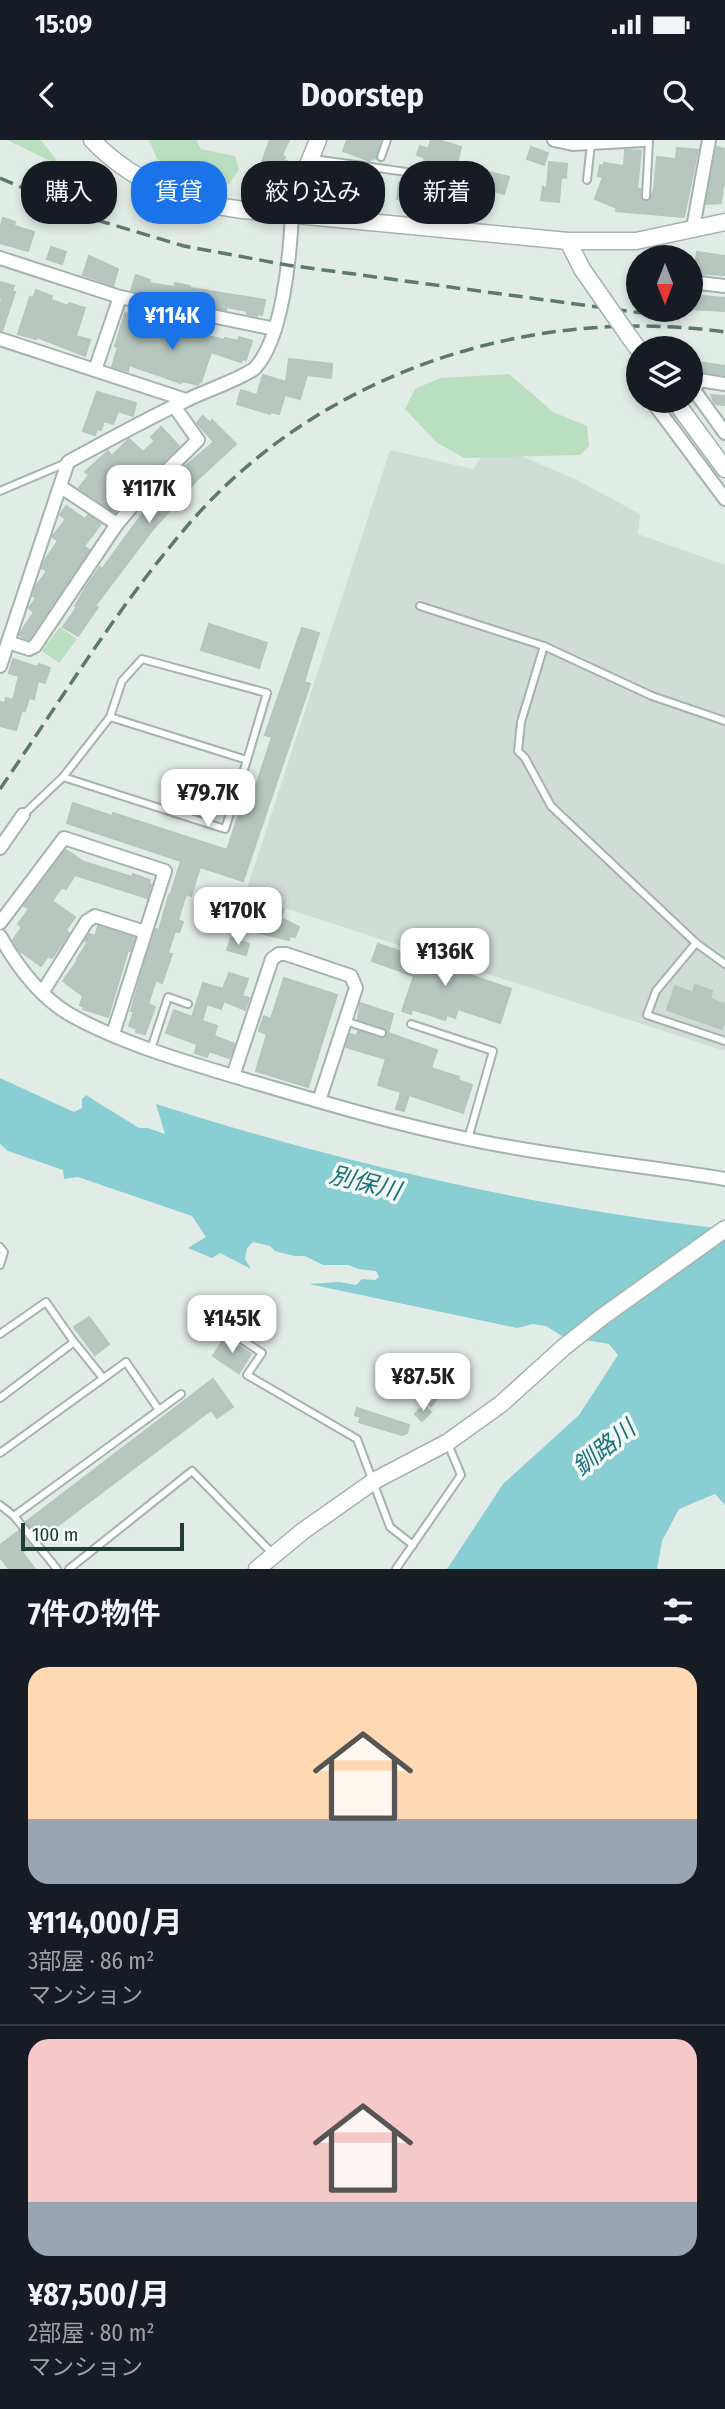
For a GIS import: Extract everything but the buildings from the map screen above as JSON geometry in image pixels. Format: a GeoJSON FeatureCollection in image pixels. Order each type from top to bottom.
{"type":"FeatureCollection","features":[{"type":"Feature","properties":{"kind":"street"},"geometry":{"type":"LineString","coordinates":[[92,140],[143,180],[171,193],[220,207],[241,209]]}},
{"type":"Feature","properties":{"kind":"street"},"geometry":{"type":"LineString","coordinates":[[310,159],[318,140]]}},
{"type":"Feature","properties":{"kind":"street"},"geometry":{"type":"LineString","coordinates":[[554,140],[573,144],[643,140]]}},
{"type":"Feature","properties":{"kind":"street"},"geometry":{"type":"LineString","coordinates":[[693,228],[709,140]]}},
{"type":"Feature","properties":{"kind":"street"},"geometry":{"type":"LineString","coordinates":[[385,223],[568,241],[636,241],[725,222]]}},
{"type":"Feature","properties":{"kind":"street"},"geometry":{"type":"LineString","coordinates":[[0,666],[68,462],[186,400],[253,370],[271,344],[275,329],[285,277],[291,224]]}},
{"type":"Feature","properties":{"kind":"street"},"geometry":{"type":"LineString","coordinates":[[568,241],[582,269],[629,336]]}},
{"type":"Feature","properties":{"kind":"street"},"geometry":{"type":"LineString","coordinates":[[0,258],[120,298],[275,329]]}},
{"type":"Feature","properties":{"kind":"street"},"geometry":{"type":"LineString","coordinates":[[704,284],[725,286]]}},
{"type":"Feature","properties":{"kind":"street"},"geometry":{"type":"LineString","coordinates":[[95,370],[120,298]]}},
{"type":"Feature","properties":{"kind":"street"},"geometry":{"type":"LineString","coordinates":[[0,339],[186,400]]}},
{"type":"Feature","properties":{"kind":"street"},"geometry":{"type":"LineString","coordinates":[[703,381],[725,384]]}},
{"type":"Feature","properties":{"kind":"street"},"geometry":{"type":"LineString","coordinates":[[703,402],[724,429]]}},
{"type":"Feature","properties":{"kind":"street"},"geometry":{"type":"LineString","coordinates":[[8,642],[29,649],[35,646],[117,524],[139,498],[198,440],[174,406]]}},
{"type":"Feature","properties":{"kind":"street"},"geometry":{"type":"LineString","coordinates":[[661,413],[725,499]]}},
{"type":"Feature","properties":{"kind":"street"},"geometry":{"type":"LineString","coordinates":[[684,413],[725,469]]}},
{"type":"Feature","properties":{"kind":"street"},"geometry":{"type":"LineString","coordinates":[[61,487],[117,524]]}},
{"type":"Feature","properties":{"kind":"street"},"geometry":{"type":"LineString","coordinates":[[0,848],[23,815]]}},
{"type":"Feature","properties":{"kind":"street"},"geometry":{"type":"LineString","coordinates":[[0,923],[64,838],[165,871],[113,1034]]}},
{"type":"Feature","properties":{"kind":"street"},"geometry":{"type":"LineString","coordinates":[[42,993],[87,921],[95,916],[145,932]]}},
{"type":"Feature","properties":{"kind":"street"},"geometry":{"type":"LineString","coordinates":[[0,936],[13,959],[42,993],[69,1014],[151,1049],[319,1101],[468,1139],[596,1162],[725,1179]]}},
{"type":"Feature","properties":{"kind":"street"},"geometry":{"type":"LineString","coordinates":[[233,1076],[272,959],[279,954],[286,954],[351,976],[356,988],[319,1101]]}},
{"type":"Feature","properties":{"kind":"street"},"geometry":{"type":"LineString","coordinates":[[257,1569],[273,1554],[374,1480],[448,1442],[500,1404],[564,1347],[628,1297],[725,1229]]}},
{"type":"Feature","properties":{"kind":"street"},"geometry":{"type":"LineString","coordinates":[[263,1569],[273,1554]]}},
{"type":"Feature","properties":{"kind":"lane"},"geometry":{"type":"LineString","coordinates":[[381,157],[387,140]]}},
{"type":"Feature","properties":{"kind":"lane"},"geometry":{"type":"LineString","coordinates":[[646,196],[649,140]]}},
{"type":"Feature","properties":{"kind":"lane"},"geometry":{"type":"LineString","coordinates":[[587,180],[593,143]]}},
{"type":"Feature","properties":{"kind":"lane"},"geometry":{"type":"LineString","coordinates":[[310,159],[399,171]]}},
{"type":"Feature","properties":{"kind":"lane"},"geometry":{"type":"LineString","coordinates":[[0,491],[68,462]]}},
{"type":"Feature","properties":{"kind":"lane"},"geometry":{"type":"LineString","coordinates":[[420,606],[544,646],[652,696],[725,721]]}},
{"type":"Feature","properties":{"kind":"lane"},"geometry":{"type":"LineString","coordinates":[[544,646],[520,722],[518,751],[526,758],[551,806],[696,943],[725,964]]}},
{"type":"Feature","properties":{"kind":"lane"},"geometry":{"type":"LineString","coordinates":[[23,815],[63,777],[110,717],[122,681],[142,659],[267,693],[225,829],[63,777]]}},
{"type":"Feature","properties":{"kind":"lane"},"geometry":{"type":"LineString","coordinates":[[110,717],[247,760]]}},
{"type":"Feature","properties":{"kind":"lane"},"geometry":{"type":"LineString","coordinates":[[696,943],[656,991],[648,1015],[725,1041]]}},
{"type":"Feature","properties":{"kind":"lane"},"geometry":{"type":"LineString","coordinates":[[151,1049],[168,997],[188,1004]]}},
{"type":"Feature","properties":{"kind":"lane"},"geometry":{"type":"LineString","coordinates":[[345,1021],[382,1033]]}},
{"type":"Feature","properties":{"kind":"lane"},"geometry":{"type":"LineString","coordinates":[[411,1024],[493,1051],[468,1139]]}},
{"type":"Feature","properties":{"kind":"lane"},"geometry":{"type":"LineString","coordinates":[[0,1247],[4,1252],[0,1265]]}},
{"type":"Feature","properties":{"kind":"lane"},"geometry":{"type":"LineString","coordinates":[[0,1334],[46,1302],[103,1378]]}},
{"type":"Feature","properties":{"kind":"lane"},"geometry":{"type":"LineString","coordinates":[[223,1327],[262,1353],[247,1375],[357,1439],[390,1527],[413,1545]]}},
{"type":"Feature","properties":{"kind":"lane"},"geometry":{"type":"LineString","coordinates":[[0,1398],[74,1342]]}},
{"type":"Feature","properties":{"kind":"lane"},"geometry":{"type":"LineString","coordinates":[[0,1441],[3,1451],[126,1362],[159,1410]]}},
{"type":"Feature","properties":{"kind":"lane"},"geometry":{"type":"LineString","coordinates":[[14,1516],[181,1394]]}},
{"type":"Feature","properties":{"kind":"lane"},"geometry":{"type":"LineString","coordinates":[[396,1569],[461,1475],[448,1442]]}},
{"type":"Feature","properties":{"kind":"lane"},"geometry":{"type":"LineString","coordinates":[[69,1569],[192,1471],[273,1554]]}},
{"type":"Feature","properties":{"kind":"lane"},"geometry":{"type":"LineString","coordinates":[[0,1505],[14,1516],[57,1569]]}},
{"type":"Feature","properties":{"kind":"shaded area"},"geometry":{"type":"Polygon","coordinates":[[[390,450],[473,469],[485,452],[514,453],[577,480],[640,514],[638,534],[725,565],[725,1051],[245,895],[390,450]]]}},
{"type":"Feature","properties":{"kind":"green space"},"geometry":{"type":"Polygon","coordinates":[[[7,140],[41,140],[57,161],[51,161],[7,140]]]}},
{"type":"Feature","properties":{"kind":"green space"},"geometry":{"type":"Polygon","coordinates":[[[149,140],[196,140],[201,149],[235,156],[239,170],[229,184],[227,161],[157,159],[149,140]]]}},
{"type":"Feature","properties":{"kind":"green space"},"geometry":{"type":"Polygon","coordinates":[[[509,374],[553,412],[587,426],[589,446],[580,455],[464,458],[436,442],[405,409],[415,389],[440,378],[509,374]]]}},
{"type":"Feature","properties":{"kind":"green space"},"geometry":{"type":"Polygon","coordinates":[[[60,627],[77,639],[59,663],[42,651],[60,627]]]}},
{"type":"Feature","properties":{"kind":"water"},"geometry":{"type":"Polygon","coordinates":[[[0,1078],[74,1112],[82,1108],[82,1099],[86,1095],[139,1128],[165,1134],[156,1104],[296,1145],[438,1180],[580,1208],[725,1229],[725,1505],[715,1494],[679,1509],[662,1541],[657,1569],[447,1569],[503,1484],[579,1415],[618,1355],[609,1344],[562,1336],[546,1326],[533,1324],[517,1328],[309,1284],[339,1282],[356,1285],[362,1279],[375,1280],[379,1277],[376,1271],[349,1265],[323,1265],[305,1256],[275,1251],[270,1246],[253,1242],[247,1248],[245,1259],[251,1269],[220,1253],[212,1258],[188,1248],[206,1237],[192,1216],[78,1177],[64,1179],[63,1170],[8,1151],[0,1144],[0,1078]]]}},
{"type":"Feature","properties":{"kind":"railway"},"geometry":{"type":"LineString","coordinates":[[0,178],[97,220],[184,246],[287,265],[626,311]]}},
{"type":"Feature","properties":{"kind":"railway"},"geometry":{"type":"LineString","coordinates":[[0,789],[111,625],[183,531],[235,477],[295,430],[359,392],[428,362],[500,342],[575,329],[650,326],[725,332]]}},
{"type":"Feature","properties":{"kind":"water label","name":"別保川"},"geometry":{"type":"Point","coordinates":[365,1183]}},
{"type":"Feature","properties":{"kind":"water label","name":"釧路川"},"geometry":{"type":"Point","coordinates":[604,1448]}}]}
